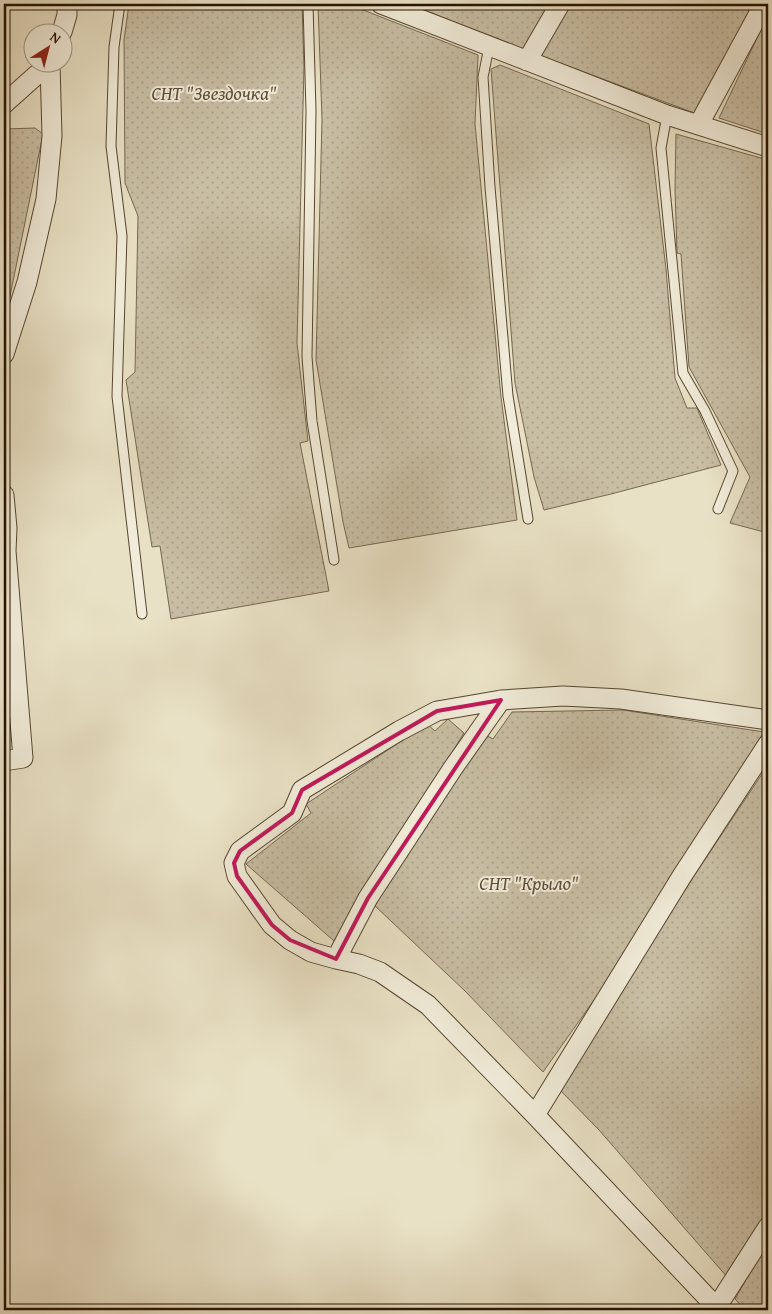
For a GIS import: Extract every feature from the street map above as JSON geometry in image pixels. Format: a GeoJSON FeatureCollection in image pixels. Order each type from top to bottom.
{"type":"FeatureCollection","features":[{"type":"Feature","properties":{"kind":"street"},"geometry":{"type":"LineString","coordinates":[[65,22],[67,4]]}},
{"type":"Feature","properties":{"kind":"street"},"geometry":{"type":"LineString","coordinates":[[381,4],[667,115],[768,147]]}},
{"type":"Feature","properties":{"kind":"street"},"geometry":{"type":"LineString","coordinates":[[527,62],[560,4]]}},
{"type":"Feature","properties":{"kind":"street"},"geometry":{"type":"LineString","coordinates":[[699,124],[764,4]]}},
{"type":"Feature","properties":{"kind":"street"},"geometry":{"type":"LineString","coordinates":[[4,104],[40,72]]}},
{"type":"Feature","properties":{"kind":"street"},"geometry":{"type":"LineString","coordinates":[[4,354],[10,320],[27,282],[46,200],[52,136],[50,72]]}},
{"type":"Feature","properties":{"kind":"street"},"geometry":{"type":"LineString","coordinates":[[4,496],[7,528],[6,551],[23,758],[4,760]]}},
{"type":"Feature","properties":{"kind":"street"},"geometry":{"type":"LineString","coordinates":[[768,720],[621,699],[563,696],[501,700],[437,711],[399,731],[302,790],[292,813],[240,851],[234,863],[237,876],[272,925],[290,940],[311,952],[359,964],[380,972],[428,1005],[718,1309],[768,1227]]}},
{"type":"Feature","properties":{"kind":"street"},"geometry":{"type":"LineString","coordinates":[[336,959],[368,898],[453,768],[501,700]]}},
{"type":"Feature","properties":{"kind":"street"},"geometry":{"type":"LineString","coordinates":[[535,1115],[682,876],[768,744]]}},
{"type":"Feature","properties":{"kind":"lane"},"geometry":{"type":"LineString","coordinates":[[120,4],[114,46],[111,146],[122,236],[117,396],[142,614]]}},
{"type":"Feature","properties":{"kind":"lane"},"geometry":{"type":"LineString","coordinates":[[308,4],[311,110],[307,357],[312,421],[334,560]]}},
{"type":"Feature","properties":{"kind":"lane"},"geometry":{"type":"LineString","coordinates":[[489,47],[483,77],[493,226],[508,396],[528,520]]}},
{"type":"Feature","properties":{"kind":"lane"},"geometry":{"type":"LineString","coordinates":[[667,115],[661,148],[683,373],[705,411],[733,471],[718,509]]}},
{"type":"Feature","properties":{"kind":"highlighted area"},"geometry":{"type":"Polygon","coordinates":[[[501,700],[368,898],[336,959],[290,940],[272,925],[237,876],[234,863],[240,851],[292,813],[302,790],[437,711],[501,700]]]}},
{"type":"Feature","properties":{"kind":"green space","name":"СНТ \"Звездочка\""},"geometry":{"type":"Polygon","coordinates":[[[129,4],[302,4],[304,67],[297,343],[308,441],[300,443],[329,591],[171,619],[160,546],[152,547],[126,380],[135,372],[138,216],[125,183],[124,40],[129,4]]]}},
{"type":"Feature","properties":{"kind":"green space","name":"СНТ \"Звездочка\""},"geometry":{"type":"Polygon","coordinates":[[[318,4],[348,4],[478,55],[475,124],[501,397],[517,520],[349,548],[316,360],[322,119],[318,4]]]}},
{"type":"Feature","properties":{"kind":"green space"},"geometry":{"type":"Polygon","coordinates":[[[409,4],[552,4],[526,51],[409,4]]]}},
{"type":"Feature","properties":{"kind":"green space"},"geometry":{"type":"Polygon","coordinates":[[[570,4],[754,4],[697,114],[541,56],[570,4]]]}},
{"type":"Feature","properties":{"kind":"green space"},"geometry":{"type":"Polygon","coordinates":[[[768,15],[768,134],[719,118],[768,15]]]}},
{"type":"Feature","properties":{"kind":"green space"},"geometry":{"type":"Polygon","coordinates":[[[500,65],[649,124],[666,269],[675,378],[687,408],[697,408],[721,465],[544,510],[534,477],[515,383],[491,69],[500,65]]]}},
{"type":"Feature","properties":{"kind":"green space"},"geometry":{"type":"Polygon","coordinates":[[[35,128],[43,134],[8,306],[4,309],[4,129],[35,128]]]}},
{"type":"Feature","properties":{"kind":"green space"},"geometry":{"type":"Polygon","coordinates":[[[676,134],[768,160],[768,533],[730,523],[750,477],[689,367],[681,254],[677,253],[676,134]]]}},
{"type":"Feature","properties":{"kind":"green space","name":"СНТ \"Крыло\""},"geometry":{"type":"Polygon","coordinates":[[[623,710],[764,732],[599,993],[543,1072],[465,991],[374,905],[484,734],[493,739],[512,712],[623,710]]]}},
{"type":"Feature","properties":{"kind":"green space"},"geometry":{"type":"Polygon","coordinates":[[[448,719],[464,733],[334,941],[246,864],[311,813],[306,804],[427,724],[435,731],[448,719]]]}},
{"type":"Feature","properties":{"kind":"green space"},"geometry":{"type":"Polygon","coordinates":[[[768,765],[768,1209],[728,1278],[599,1130],[558,1088],[768,765]]]}},
{"type":"Feature","properties":{"kind":"green space"},"geometry":{"type":"Polygon","coordinates":[[[768,1241],[768,1310],[745,1310],[735,1299],[768,1241]]]}}]}
